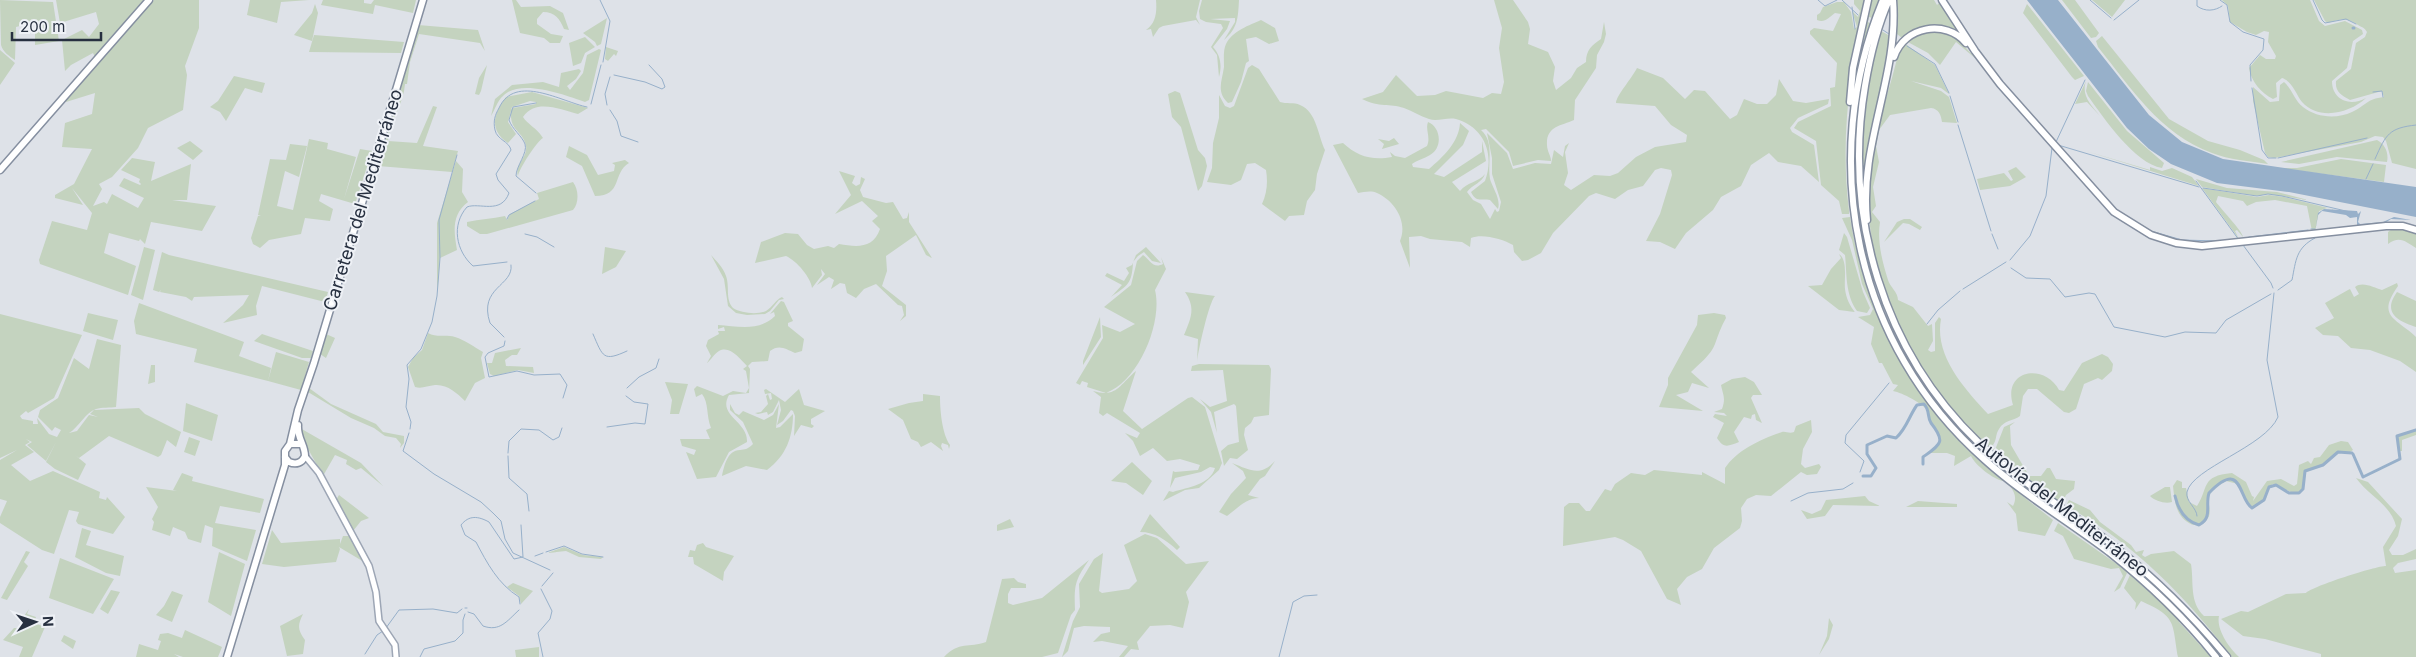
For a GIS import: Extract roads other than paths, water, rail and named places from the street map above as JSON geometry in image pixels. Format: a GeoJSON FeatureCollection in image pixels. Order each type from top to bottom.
{"type":"FeatureCollection","features":[{"type":"Feature","properties":{"kind":"highway"},"geometry":{"type":"LineString","coordinates":[[0,170],[149,0]]}},
{"type":"Feature","properties":{"kind":"highway","name":"Carretera del Mediterráneo"},"geometry":{"type":"LineString","coordinates":[[290,444],[423,0]]}},
{"type":"Feature","properties":{"kind":"highway"},"geometry":{"type":"LineString","coordinates":[[1850,148],[1848,134],[1853,68],[1868,0]]}},
{"type":"Feature","properties":{"kind":"highway","name":"Autovía del Mediterráneo"},"geometry":{"type":"LineString","coordinates":[[1883,0],[1854,98],[1850,148],[1854,212],[1870,285],[1896,347],[1947,422],[1984,460],[2018,488],[2109,552],[2149,585],[2187,623],[2216,657]]}},
{"type":"Feature","properties":{"kind":"highway","name":"Autovía del Mediterráneo"},"geometry":{"type":"LineString","coordinates":[[1889,0],[1872,36],[1862,102],[1858,162],[1861,203],[1873,266],[1889,310],[1910,354],[1934,392],[1963,426],[1995,458],[2114,546],[2151,577],[2198,623],[2227,657]]}},
{"type":"Feature","properties":{"kind":"highway"},"geometry":{"type":"LineString","coordinates":[[1873,266],[1866,213],[1866,182],[1871,143],[1887,77],[1894,34],[1893,0]]}},
{"type":"Feature","properties":{"kind":"highway"},"geometry":{"type":"LineString","coordinates":[[1942,0],[1975,51],[2021,108],[2105,203],[2124,220],[2151,235],[2176,243],[2202,246],[2386,226],[2403,226],[2416,230]]}},
{"type":"Feature","properties":{"kind":"highway"},"geometry":{"type":"LineString","coordinates":[[1887,77],[1902,41],[1919,31],[1941,29],[1955,34],[1975,51]]}},
{"type":"Feature","properties":{"kind":"highway","name":"Carretera del Mediterráneo"},"geometry":{"type":"LineString","coordinates":[[300,444],[297,432],[302,400]]}},
{"type":"Feature","properties":{"kind":"highway"},"geometry":{"type":"LineString","coordinates":[[227,657],[279,479],[286,457],[285,451],[290,444],[300,444],[304,448],[306,456],[300,462],[293,463],[279,479]]}},
{"type":"Feature","properties":{"kind":"highway"},"geometry":{"type":"LineString","coordinates":[[286,457],[293,463]]}},
{"type":"Feature","properties":{"kind":"main road"},"geometry":{"type":"LineString","coordinates":[[306,456],[321,477],[369,566],[376,592],[379,621],[395,645],[396,657]]}},
{"type":"Feature","properties":{"kind":"main road"},"geometry":{"type":"LineString","coordinates":[[300,462],[309,466],[321,477]]}},
{"type":"Feature","properties":{"kind":"water"},"geometry":{"type":"Polygon","coordinates":[[[2027,0],[2058,0],[2149,115],[2182,142],[2223,159],[2416,187],[2416,217],[2289,192],[2217,183],[2171,164],[2149,149],[2127,128],[2027,0]]]}},
{"type":"Feature","properties":{"kind":"water"},"geometry":{"type":"Polygon","coordinates":[[[2324,209],[2357,211],[2358,214],[2361,211],[2358,222],[2360,224],[2383,222],[2394,217],[2411,220],[2391,219],[2385,223],[2357,225],[2357,217],[2350,218],[2346,215],[2322,211],[2318,215],[2315,232],[2318,213],[2324,209]]]}},
{"type":"Feature","properties":{"kind":"waterway"},"geometry":{"type":"LineString","coordinates":[[600,0],[610,21],[603,62]]}},
{"type":"Feature","properties":{"kind":"waterway"},"geometry":{"type":"LineString","coordinates":[[1818,0],[1825,6],[1837,0]]}},
{"type":"Feature","properties":{"kind":"waterway"},"geometry":{"type":"LineString","coordinates":[[1842,0],[1858,15]]}},
{"type":"Feature","properties":{"kind":"waterway"},"geometry":{"type":"LineString","coordinates":[[2090,0],[2111,18]]}},
{"type":"Feature","properties":{"kind":"waterway"},"geometry":{"type":"LineString","coordinates":[[2114,20],[2139,0]]}},
{"type":"Feature","properties":{"kind":"waterway"},"geometry":{"type":"LineString","coordinates":[[2197,0],[2197,6],[2207,10],[2213,10],[2222,6]]}},
{"type":"Feature","properties":{"kind":"waterway"},"geometry":{"type":"LineString","coordinates":[[2220,0],[2227,5],[2230,22],[2243,32],[2264,39],[2263,50],[2250,65],[2251,81]]}},
{"type":"Feature","properties":{"kind":"waterway"},"geometry":{"type":"LineString","coordinates":[[2313,0],[2325,23],[2346,19],[2356,24]]}},
{"type":"Feature","properties":{"kind":"waterway"},"geometry":{"type":"LineString","coordinates":[[1852,7],[1855,29]]}},
{"type":"Feature","properties":{"kind":"waterway"},"geometry":{"type":"LineString","coordinates":[[1883,30],[1889,34]]}},
{"type":"Feature","properties":{"kind":"waterway"},"geometry":{"type":"LineString","coordinates":[[1907,46],[1935,64],[1949,93]]}},
{"type":"Feature","properties":{"kind":"waterway"},"geometry":{"type":"LineString","coordinates":[[591,104],[601,65]]}},
{"type":"Feature","properties":{"kind":"waterway"},"geometry":{"type":"LineString","coordinates":[[614,75],[645,82],[662,89],[665,87],[662,79],[649,65]]}},
{"type":"Feature","properties":{"kind":"waterway"},"geometry":{"type":"LineString","coordinates":[[607,105],[605,94],[610,77]]}},
{"type":"Feature","properties":{"kind":"waterway"},"geometry":{"type":"LineString","coordinates":[[1998,77],[2017,98]]}},
{"type":"Feature","properties":{"kind":"waterway"},"geometry":{"type":"LineString","coordinates":[[2056,142],[2085,80]]}},
{"type":"Feature","properties":{"kind":"waterway"},"geometry":{"type":"LineString","coordinates":[[2252,88],[2262,150],[2268,158],[2276,158]]}},
{"type":"Feature","properties":{"kind":"waterway"},"geometry":{"type":"LineString","coordinates":[[2373,92],[2382,91],[2383,97]]}},
{"type":"Feature","properties":{"kind":"waterway"},"geometry":{"type":"LineString","coordinates":[[507,262],[473,266],[467,260],[459,245],[457,230],[462,214],[467,207],[495,206],[501,204],[509,193],[498,180],[496,174],[511,150],[508,144],[496,133],[495,116],[506,98],[516,92],[540,92],[587,107]]}},
{"type":"Feature","properties":{"kind":"waterway"},"geometry":{"type":"LineString","coordinates":[[1950,96],[1958,122]]}},
{"type":"Feature","properties":{"kind":"waterway"},"geometry":{"type":"LineString","coordinates":[[536,103],[513,107],[509,120],[525,144],[516,176],[536,193]]}},
{"type":"Feature","properties":{"kind":"waterway"},"geometry":{"type":"LineString","coordinates":[[610,110],[617,121],[621,136],[638,142]]}},
{"type":"Feature","properties":{"kind":"waterway"},"geometry":{"type":"LineString","coordinates":[[1958,125],[1991,231]]}},
{"type":"Feature","properties":{"kind":"waterway"},"geometry":{"type":"LineString","coordinates":[[2375,159],[2382,144],[2394,130],[2416,125]]}},
{"type":"Feature","properties":{"kind":"waterway"},"geometry":{"type":"LineString","coordinates":[[2278,158],[2367,138]]}},
{"type":"Feature","properties":{"kind":"waterway"},"geometry":{"type":"LineString","coordinates":[[2058,145],[2199,187]]}},
{"type":"Feature","properties":{"kind":"waterway"},"geometry":{"type":"LineString","coordinates":[[2010,260],[2030,236],[2046,196],[2052,148]]}},
{"type":"Feature","properties":{"kind":"waterway"},"geometry":{"type":"LineString","coordinates":[[410,429],[411,422],[406,407],[409,379],[407,365],[421,349],[432,322],[437,296],[440,258],[439,220],[457,155]]}},
{"type":"Feature","properties":{"kind":"waterway"},"geometry":{"type":"LineString","coordinates":[[2366,179],[2373,164]]}},
{"type":"Feature","properties":{"kind":"waterway"},"geometry":{"type":"LineString","coordinates":[[2196,181],[2239,240]]}},
{"type":"Feature","properties":{"kind":"waterway"},"geometry":{"type":"LineString","coordinates":[[2203,188],[2257,196],[2268,194],[2282,196],[2350,212]]}},
{"type":"Feature","properties":{"kind":"waterway"},"geometry":{"type":"LineString","coordinates":[[2102,193],[2118,211]]}},
{"type":"Feature","properties":{"kind":"waterway"},"geometry":{"type":"LineString","coordinates":[[507,219],[509,215],[535,201]]}},
{"type":"Feature","properties":{"kind":"waterway"},"geometry":{"type":"LineString","coordinates":[[2249,237],[2308,230]]}},
{"type":"Feature","properties":{"kind":"waterway"},"geometry":{"type":"LineString","coordinates":[[2151,231],[2182,240],[2218,241]]}},
{"type":"Feature","properties":{"kind":"waterway"},"geometry":{"type":"LineString","coordinates":[[525,234],[537,237],[554,247]]}},
{"type":"Feature","properties":{"kind":"waterway"},"geometry":{"type":"LineString","coordinates":[[1992,234],[1998,249]]}},
{"type":"Feature","properties":{"kind":"waterway"},"geometry":{"type":"LineString","coordinates":[[2278,290],[2292,280],[2300,250],[2315,238]]}},
{"type":"Feature","properties":{"kind":"waterway"},"geometry":{"type":"LineString","coordinates":[[2243,245],[2273,288]]}},
{"type":"Feature","properties":{"kind":"waterway"},"geometry":{"type":"LineString","coordinates":[[1963,289],[2006,262]]}},
{"type":"Feature","properties":{"kind":"waterway"},"geometry":{"type":"LineString","coordinates":[[504,337],[490,323],[488,311],[492,294],[507,278],[511,265]]}},
{"type":"Feature","properties":{"kind":"waterway"},"geometry":{"type":"LineString","coordinates":[[2011,268],[2026,278],[2050,279],[2065,297],[2089,293],[2095,294],[2114,327],[2165,337],[2185,332],[2216,333],[2226,320],[2271,294]]}},
{"type":"Feature","properties":{"kind":"waterway"},"geometry":{"type":"LineString","coordinates":[[1927,324],[1938,310],[1960,291]]}},
{"type":"Feature","properties":{"kind":"waterway"},"geometry":{"type":"LineString","coordinates":[[2197,516],[2187,495],[2192,483],[2202,474],[2259,438],[2271,428],[2278,417],[2267,360],[2274,293]]}},
{"type":"Feature","properties":{"kind":"waterway"},"geometry":{"type":"LineString","coordinates":[[593,334],[599,348],[608,357],[627,351]]}},
{"type":"Feature","properties":{"kind":"waterway"},"geometry":{"type":"LineString","coordinates":[[505,341],[504,346],[488,353],[485,357],[489,377],[517,371],[534,375],[560,374],[567,385],[563,398]]}},
{"type":"Feature","properties":{"kind":"waterway"},"geometry":{"type":"LineString","coordinates":[[627,388],[639,377],[656,368],[659,359]]}},
{"type":"Feature","properties":{"kind":"waterway"},"geometry":{"type":"LineString","coordinates":[[1860,472],[1864,461],[1845,443],[1846,435],[1889,383]]}},
{"type":"Feature","properties":{"kind":"waterway"},"geometry":{"type":"LineString","coordinates":[[607,427],[635,423],[645,424],[648,404],[634,402],[626,396]]}},
{"type":"Feature","properties":{"kind":"waterway"},"geometry":{"type":"LineString","coordinates":[[1863,476],[1871,476],[1876,468],[1867,454],[1867,445],[1887,436],[1896,438],[1903,430],[1917,405],[1924,404],[1930,421],[1939,434],[1940,439],[1937,446],[1923,457],[1923,464]]}},
{"type":"Feature","properties":{"kind":"waterway"},"geometry":{"type":"LineString","coordinates":[[508,453],[509,441],[521,429],[539,430],[553,440],[559,437],[562,428]]}},
{"type":"Feature","properties":{"kind":"waterway"},"geometry":{"type":"LineString","coordinates":[[2353,454],[2363,477],[2400,459],[2397,436],[2416,430]]}},
{"type":"Feature","properties":{"kind":"waterway"},"geometry":{"type":"LineString","coordinates":[[409,433],[403,451],[434,474],[481,502],[493,513],[501,521],[505,539],[513,553],[550,570]]}},
{"type":"Feature","properties":{"kind":"waterway"},"geometry":{"type":"LineString","coordinates":[[2175,496],[2183,514],[2190,521],[2199,525],[2206,519],[2209,493],[2220,483],[2228,479],[2234,480],[2238,484],[2252,508],[2264,500],[2269,487],[2276,485],[2289,493],[2299,493],[2303,489],[2305,471],[2323,465],[2338,452],[2352,453]]}},
{"type":"Feature","properties":{"kind":"waterway"},"geometry":{"type":"LineString","coordinates":[[508,456],[509,478],[527,494],[529,511]]}},
{"type":"Feature","properties":{"kind":"waterway"},"geometry":{"type":"LineString","coordinates":[[1791,501],[1808,493],[1843,489],[1853,483]]}},
{"type":"Feature","properties":{"kind":"waterway"},"geometry":{"type":"LineString","coordinates":[[520,604],[519,597],[499,579],[476,542],[465,535],[461,525],[470,518],[489,522],[514,559],[523,557],[521,525]]}},
{"type":"Feature","properties":{"kind":"waterway"},"geometry":{"type":"LineString","coordinates":[[546,552],[564,546],[582,554],[603,557]]}},
{"type":"Feature","properties":{"kind":"waterway"},"geometry":{"type":"LineString","coordinates":[[535,556],[543,553]]}},
{"type":"Feature","properties":{"kind":"waterway"},"geometry":{"type":"LineString","coordinates":[[542,586],[553,573]]}},
{"type":"Feature","properties":{"kind":"waterway"},"geometry":{"type":"LineString","coordinates":[[541,589],[552,611],[550,619],[538,633],[543,657]]}},
{"type":"Feature","properties":{"kind":"waterway"},"geometry":{"type":"LineString","coordinates":[[1279,657],[1293,602],[1304,596],[1317,595]]}},
{"type":"Feature","properties":{"kind":"waterway"},"geometry":{"type":"LineString","coordinates":[[386,628],[399,610],[433,609],[457,613],[462,609]]}},
{"type":"Feature","properties":{"kind":"waterway"},"geometry":{"type":"LineString","coordinates":[[468,612],[474,614],[483,626],[494,628],[503,624],[519,610]]}},
{"type":"Feature","properties":{"kind":"waterway"},"geometry":{"type":"LineString","coordinates":[[420,657],[424,649],[455,641],[463,633],[465,614]]}},
{"type":"Feature","properties":{"kind":"waterway"},"geometry":{"type":"LineString","coordinates":[[365,654],[377,635],[383,631]]}}]}
